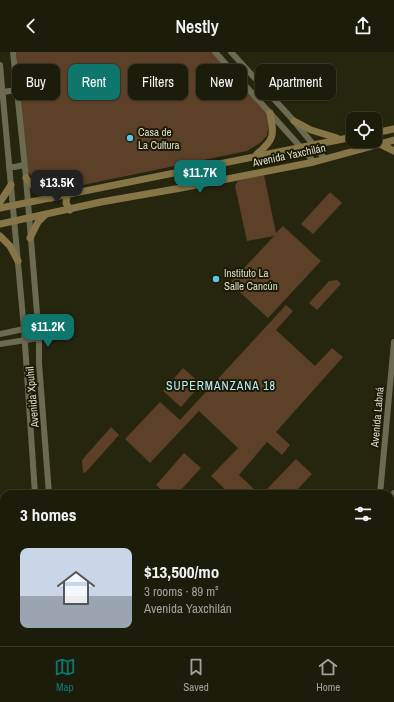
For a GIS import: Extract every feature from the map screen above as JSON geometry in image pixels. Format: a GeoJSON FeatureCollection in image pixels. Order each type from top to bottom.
{"type":"FeatureCollection","features":[{"type":"Feature","properties":{"kind":"main road"},"geometry":{"type":"LineString","coordinates":[[256,156],[267,146],[272,138],[273,130],[270,113]]}},
{"type":"Feature","properties":{"kind":"main road"},"geometry":{"type":"LineString","coordinates":[[294,121],[311,130],[339,139]]}},
{"type":"Feature","properties":{"kind":"main road"},"geometry":{"type":"LineString","coordinates":[[391,130],[394,125]]}},
{"type":"Feature","properties":{"kind":"main road","name":"Avenida Yaxchilán"},"geometry":{"type":"LineString","coordinates":[[0,208],[300,146],[346,138]]}},
{"type":"Feature","properties":{"kind":"main road","name":"Avenida Yaxchilán"},"geometry":{"type":"LineString","coordinates":[[382,143],[394,140]]}},
{"type":"Feature","properties":{"kind":"main road"},"geometry":{"type":"LineString","coordinates":[[382,146],[394,151]]}},
{"type":"Feature","properties":{"kind":"main road","name":"Avenida Yaxchilán"},"geometry":{"type":"LineString","coordinates":[[0,224],[70,210],[101,202],[314,162],[364,148]]}},
{"type":"Feature","properties":{"kind":"main road"},"geometry":{"type":"LineString","coordinates":[[26,178],[32,186],[51,198]]}},
{"type":"Feature","properties":{"kind":"main road"},"geometry":{"type":"LineString","coordinates":[[0,202],[11,185]]}},
{"type":"Feature","properties":{"kind":"main road"},"geometry":{"type":"LineString","coordinates":[[67,195],[66,203],[70,210]]}},
{"type":"Feature","properties":{"kind":"main road"},"geometry":{"type":"LineString","coordinates":[[30,238],[38,222],[45,215]]}},
{"type":"Feature","properties":{"kind":"main road"},"geometry":{"type":"LineString","coordinates":[[0,236],[10,246],[18,261]]}},
{"type":"Feature","properties":{"kind":"street","name":"Avenida Xpuhil"},"geometry":{"type":"LineString","coordinates":[[13,52],[14,64]]}},
{"type":"Feature","properties":{"kind":"street"},"geometry":{"type":"LineString","coordinates":[[215,52],[314,162]]}},
{"type":"Feature","properties":{"kind":"street"},"geometry":{"type":"LineString","coordinates":[[231,52],[294,121],[325,159]]}},
{"type":"Feature","properties":{"kind":"street","name":"Avenida Xpuhil"},"geometry":{"type":"LineString","coordinates":[[0,65],[25,339],[35,490]]}},
{"type":"Feature","properties":{"kind":"street"},"geometry":{"type":"LineString","coordinates":[[3,92],[12,91]]}},
{"type":"Feature","properties":{"kind":"street","name":"Avenida Xpuhil"},"geometry":{"type":"LineString","coordinates":[[18,100],[39,338],[39,362],[49,490]]}},
{"type":"Feature","properties":{"kind":"street"},"geometry":{"type":"LineString","coordinates":[[278,121],[288,115]]}},
{"type":"Feature","properties":{"kind":"street"},"geometry":{"type":"LineString","coordinates":[[9,167],[24,165]]}},
{"type":"Feature","properties":{"kind":"street"},"geometry":{"type":"LineString","coordinates":[[0,334],[38,328]]}},
{"type":"Feature","properties":{"kind":"street"},"geometry":{"type":"LineString","coordinates":[[0,344],[39,338]]}},
{"type":"Feature","properties":{"kind":"street","name":"Avenida Labná"},"geometry":{"type":"LineString","coordinates":[[380,490],[394,342]]}},
{"type":"Feature","properties":{"kind":"shaded area"},"geometry":{"type":"Polygon","coordinates":[[[16,52],[215,52],[226,64],[196,64],[196,100],[247,100],[247,88],[255,97],[255,100],[258,100],[266,109],[269,121],[267,136],[260,143],[247,151],[73,187],[47,190],[35,183],[27,170],[20,100],[60,100],[60,64],[17,64],[16,52]]]}},
{"type":"Feature","properties":{"kind":"shaded area"},"geometry":{"type":"Polygon","coordinates":[[[264,175],[276,233],[283,226],[321,261],[268,318],[230,283],[274,236],[247,241],[235,186],[238,181],[264,175]]]}},
{"type":"Feature","properties":{"kind":"shaded area"},"geometry":{"type":"Polygon","coordinates":[[[330,192],[342,203],[313,234],[301,224],[330,192]]]}},
{"type":"Feature","properties":{"kind":"shaded area"},"geometry":{"type":"Polygon","coordinates":[[[337,280],[341,284],[317,310],[309,303],[329,281],[337,280]]]}},
{"type":"Feature","properties":{"kind":"shaded area"},"geometry":{"type":"Polygon","coordinates":[[[286,305],[293,311],[276,330],[315,366],[332,348],[343,357],[276,432],[290,445],[282,455],[267,442],[239,475],[254,490],[226,490],[211,476],[238,448],[199,411],[150,463],[125,439],[160,402],[180,420],[286,305]]]}},
{"type":"Feature","properties":{"kind":"shaded area"},"geometry":{"type":"Polygon","coordinates":[[[183,368],[201,384],[181,407],[163,391],[183,368]]]}},
{"type":"Feature","properties":{"kind":"shaded area"},"geometry":{"type":"Polygon","coordinates":[[[111,427],[119,435],[86,472],[83,473],[82,460],[111,427]]]}},
{"type":"Feature","properties":{"kind":"shaded area"},"geometry":{"type":"Polygon","coordinates":[[[184,453],[201,468],[181,490],[162,490],[156,485],[184,453]]]}},
{"type":"Feature","properties":{"kind":"shaded area"},"geometry":{"type":"Polygon","coordinates":[[[296,459],[312,474],[297,490],[266,490],[296,459]]]}},
{"type":"Feature","properties":{"kind":"place","name":"Casa de La Cultura"},"geometry":{"type":"Point","coordinates":[130,138]}},
{"type":"Feature","properties":{"kind":"place","name":"Instituto La Salle Cancún"},"geometry":{"type":"Point","coordinates":[216,279]}},
{"type":"Feature","properties":{"kind":"district","name":"SUPERMANZANA 18"},"geometry":{"type":"Point","coordinates":[221,386]}}]}
